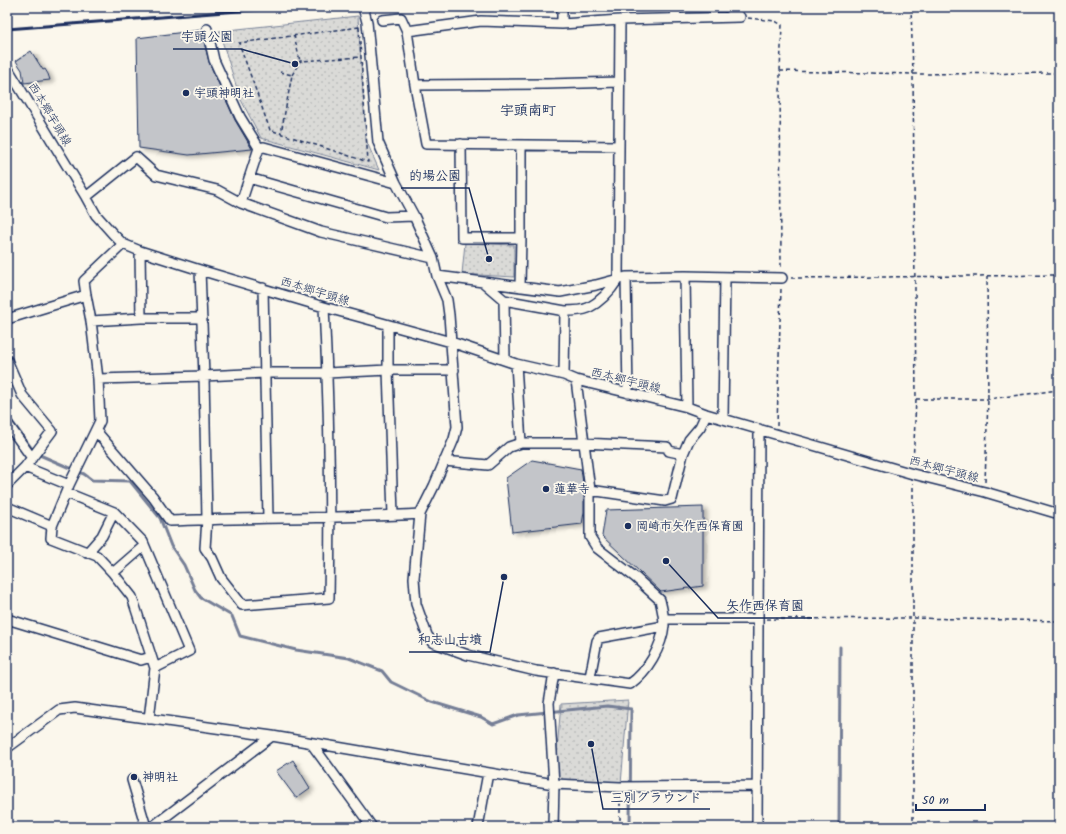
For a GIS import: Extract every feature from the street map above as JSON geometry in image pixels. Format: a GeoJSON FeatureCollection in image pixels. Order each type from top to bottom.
{"type":"FeatureCollection","features":[{"type":"Feature","properties":{"kind":"street"},"geometry":{"type":"LineString","coordinates":[[363,7],[367,22],[378,142],[396,183],[414,216],[433,258],[437,276],[447,300],[452,342],[457,426],[454,439],[420,514],[414,578],[416,604],[427,635],[432,642],[468,655],[536,671],[554,672],[630,684],[647,668],[657,649],[664,623],[660,600],[636,578],[597,548],[590,537],[590,490],[576,380]]}},
{"type":"Feature","properties":{"kind":"street"},"geometry":{"type":"LineString","coordinates":[[562,7],[562,24]]}},
{"type":"Feature","properties":{"kind":"street"},"geometry":{"type":"LineString","coordinates":[[675,7],[676,18]]}},
{"type":"Feature","properties":{"kind":"street"},"geometry":{"type":"LineString","coordinates":[[728,7],[740,17]]}},
{"type":"Feature","properties":{"kind":"street"},"geometry":{"type":"LineString","coordinates":[[407,31],[481,21],[562,24],[620,20],[740,17]]}},
{"type":"Feature","properties":{"kind":"street"},"geometry":{"type":"LineString","coordinates":[[382,20],[401,18],[407,31],[414,85],[426,144],[619,146]]}},
{"type":"Feature","properties":{"kind":"street"},"geometry":{"type":"LineString","coordinates":[[620,20],[619,146],[622,278],[628,393]]}},
{"type":"Feature","properties":{"kind":"street"},"geometry":{"type":"LineString","coordinates":[[207,29],[214,60],[240,117],[259,148],[241,203]]}},
{"type":"Feature","properties":{"kind":"street","name":"西本郷宇頭線"},"geometry":{"type":"LineString","coordinates":[[7,67],[96,215],[123,244],[200,270],[324,307],[452,342],[516,364],[564,375],[576,380],[686,407],[723,418]]}},
{"type":"Feature","properties":{"kind":"street"},"geometry":{"type":"LineString","coordinates":[[414,85],[620,82]]}},
{"type":"Feature","properties":{"kind":"street"},"geometry":{"type":"LineString","coordinates":[[461,144],[462,238],[521,238]]}},
{"type":"Feature","properties":{"kind":"street"},"geometry":{"type":"LineString","coordinates":[[520,287],[521,145]]}},
{"type":"Feature","properties":{"kind":"street"},"geometry":{"type":"LineString","coordinates":[[259,148],[264,147],[396,183]]}},
{"type":"Feature","properties":{"kind":"street"},"geometry":{"type":"LineString","coordinates":[[86,197],[136,157],[156,175],[217,190],[241,203],[321,232],[433,258]]}},
{"type":"Feature","properties":{"kind":"street"},"geometry":{"type":"LineString","coordinates":[[249,178],[386,217],[414,216]]}},
{"type":"Feature","properties":{"kind":"street"},"geometry":{"type":"LineString","coordinates":[[123,244],[84,281],[91,321],[98,379],[100,421],[52,526],[51,538],[97,556],[132,597],[155,668],[150,719]]}},
{"type":"Feature","properties":{"kind":"street"},"geometry":{"type":"LineString","coordinates":[[140,251],[141,318]]}},
{"type":"Feature","properties":{"kind":"street"},"geometry":{"type":"LineString","coordinates":[[200,270],[207,519],[205,548],[212,558],[221,578],[242,605],[328,598],[330,517],[324,307]]}},
{"type":"Feature","properties":{"kind":"street"},"geometry":{"type":"LineString","coordinates":[[437,276],[560,292],[622,278],[686,276],[782,278]]}},
{"type":"Feature","properties":{"kind":"street"},"geometry":{"type":"LineString","coordinates":[[686,276],[686,407]]}},
{"type":"Feature","properties":{"kind":"street"},"geometry":{"type":"LineString","coordinates":[[725,277],[723,418],[759,429],[757,827]]}},
{"type":"Feature","properties":{"kind":"street"},"geometry":{"type":"LineString","coordinates":[[483,282],[504,300],[565,311],[582,310],[588,308],[610,291],[622,278]]}},
{"type":"Feature","properties":{"kind":"street"},"geometry":{"type":"LineString","coordinates":[[263,288],[268,518]]}},
{"type":"Feature","properties":{"kind":"street"},"geometry":{"type":"LineString","coordinates":[[7,319],[86,295]]}},
{"type":"Feature","properties":{"kind":"street"},"geometry":{"type":"LineString","coordinates":[[504,300],[505,360]]}},
{"type":"Feature","properties":{"kind":"street"},"geometry":{"type":"LineString","coordinates":[[564,375],[565,311]]}},
{"type":"Feature","properties":{"kind":"street"},"geometry":{"type":"LineString","coordinates":[[91,321],[141,318],[202,318]]}},
{"type":"Feature","properties":{"kind":"street"},"geometry":{"type":"LineString","coordinates":[[388,325],[393,515]]}},
{"type":"Feature","properties":{"kind":"street"},"geometry":{"type":"LineString","coordinates":[[7,360],[22,394],[52,431],[25,467],[7,485]]}},
{"type":"Feature","properties":{"kind":"street"},"geometry":{"type":"LineString","coordinates":[[516,364],[521,443]]}},
{"type":"Feature","properties":{"kind":"street"},"geometry":{"type":"LineString","coordinates":[[98,379],[264,373],[454,370]]}},
{"type":"Feature","properties":{"kind":"street"},"geometry":{"type":"LineString","coordinates":[[590,490],[666,501],[672,499],[683,454],[689,440],[700,427],[706,414]]}},
{"type":"Feature","properties":{"kind":"street"},"geometry":{"type":"LineString","coordinates":[[7,423],[32,458]]}},
{"type":"Feature","properties":{"kind":"street","name":"西本郷宇頭線"},"geometry":{"type":"LineString","coordinates":[[759,429],[913,474],[985,492],[1059,514]]}},
{"type":"Feature","properties":{"kind":"street"},"geometry":{"type":"LineString","coordinates":[[96,431],[153,496],[170,521],[420,514]]}},
{"type":"Feature","properties":{"kind":"street"},"geometry":{"type":"LineString","coordinates":[[444,461],[488,465],[509,447],[521,443],[583,443],[667,447],[669,451],[683,454]]}},
{"type":"Feature","properties":{"kind":"street"},"geometry":{"type":"LineString","coordinates":[[25,467],[114,512],[143,542],[189,651],[155,668]]}},
{"type":"Feature","properties":{"kind":"street"},"geometry":{"type":"LineString","coordinates":[[7,506],[52,526]]}},
{"type":"Feature","properties":{"kind":"street"},"geometry":{"type":"LineString","coordinates":[[87,553],[102,536],[114,512]]}},
{"type":"Feature","properties":{"kind":"street"},"geometry":{"type":"LineString","coordinates":[[113,573],[144,546]]}},
{"type":"Feature","properties":{"kind":"street"},"geometry":{"type":"LineString","coordinates":[[7,619],[141,660],[151,657]]}},
{"type":"Feature","properties":{"kind":"street"},"geometry":{"type":"LineString","coordinates":[[590,677],[596,641],[598,638],[664,623],[758,619]]}},
{"type":"Feature","properties":{"kind":"street"},"geometry":{"type":"LineString","coordinates":[[553,827],[554,784],[549,702],[554,672]]}},
{"type":"Feature","properties":{"kind":"street"},"geometry":{"type":"LineString","coordinates":[[7,748],[59,710],[75,708],[272,736],[554,784],[620,787],[757,786]]}},
{"type":"Feature","properties":{"kind":"street"},"geometry":{"type":"LineString","coordinates":[[152,827],[272,736]]}},
{"type":"Feature","properties":{"kind":"street"},"geometry":{"type":"LineString","coordinates":[[311,743],[370,824],[360,827]]}},
{"type":"Feature","properties":{"kind":"street"},"geometry":{"type":"LineString","coordinates":[[478,827],[488,773]]}},
{"type":"Feature","properties":{"kind":"street"},"geometry":{"type":"LineString","coordinates":[[132,780],[146,827]]}},
{"type":"Feature","properties":{"kind":"path"},"geometry":{"type":"LineString","coordinates":[[911,7],[916,399],[913,474],[912,827]]}},
{"type":"Feature","properties":{"kind":"path"},"geometry":{"type":"LineString","coordinates":[[740,17],[775,21],[782,25],[780,72],[782,278],[776,434]]}},
{"type":"Feature","properties":{"kind":"path"},"geometry":{"type":"LineString","coordinates":[[359,27],[361,57],[368,162],[270,130],[239,43],[359,27]]}},
{"type":"Feature","properties":{"kind":"path"},"geometry":{"type":"LineString","coordinates":[[281,134],[292,75],[300,61],[294,36]]}},
{"type":"Feature","properties":{"kind":"path"},"geometry":{"type":"LineString","coordinates":[[300,61],[361,57]]}},
{"type":"Feature","properties":{"kind":"path"},"geometry":{"type":"LineString","coordinates":[[280,72],[292,75]]}},
{"type":"Feature","properties":{"kind":"path"},"geometry":{"type":"LineString","coordinates":[[780,72],[913,74],[1059,73]]}},
{"type":"Feature","properties":{"kind":"path"},"geometry":{"type":"LineString","coordinates":[[782,278],[1059,275]]}},
{"type":"Feature","properties":{"kind":"path"},"geometry":{"type":"LineString","coordinates":[[985,492],[988,399],[987,276]]}},
{"type":"Feature","properties":{"kind":"path"},"geometry":{"type":"LineString","coordinates":[[916,399],[988,399],[1059,390]]}},
{"type":"Feature","properties":{"kind":"path"},"geometry":{"type":"LineString","coordinates":[[758,619],[913,618],[1059,621]]}},
{"type":"Feature","properties":{"kind":"path"},"geometry":{"type":"LineString","coordinates":[[620,787],[620,827]]}},
{"type":"Feature","properties":{"kind":"shaded area"},"geometry":{"type":"Polygon","coordinates":[[[358,16],[366,140],[379,170],[261,138],[240,98],[219,31],[358,16]]]}},
{"type":"Feature","properties":{"kind":"shaded area"},"geometry":{"type":"Polygon","coordinates":[[[465,243],[514,245],[514,277],[462,274],[465,243]]]}},
{"type":"Feature","properties":{"kind":"shaded area"},"geometry":{"type":"Polygon","coordinates":[[[628,700],[621,784],[554,784],[561,704],[628,700]]]}},
{"type":"Feature","properties":{"kind":"building","name":"宇頭神明社"},"geometry":{"type":"Polygon","coordinates":[[[201,30],[209,62],[235,120],[252,149],[189,155],[139,148],[137,38],[201,30]]]}},
{"type":"Feature","properties":{"kind":"building"},"geometry":{"type":"Polygon","coordinates":[[[31,51],[43,70],[45,69],[50,80],[24,83],[22,70],[16,61],[31,51]]]}},
{"type":"Feature","properties":{"kind":"building","name":"蓮華寺"},"geometry":{"type":"Polygon","coordinates":[[[532,460],[581,469],[584,490],[584,512],[582,524],[512,532],[506,478],[532,460]]]}},
{"type":"Feature","properties":{"kind":"building"},"geometry":{"type":"Polygon","coordinates":[[[703,507],[703,586],[661,592],[602,536],[606,510],[703,507]]]}},
{"type":"Feature","properties":{"kind":"building"},"geometry":{"type":"Polygon","coordinates":[[[293,760],[310,788],[296,798],[276,771],[293,760]]]}},
{"type":"Feature","properties":{"kind":"waterway"},"geometry":{"type":"LineString","coordinates":[[7,415],[35,453],[84,474],[92,480],[130,481],[160,518],[171,546],[184,565],[195,590],[201,598],[232,616],[240,636],[296,650],[349,658],[382,671],[391,682],[432,702],[481,717],[493,724],[518,715],[607,706],[631,709],[630,827]]}},
{"type":"Feature","properties":{"kind":"waterway"},"geometry":{"type":"LineString","coordinates":[[839,827],[840,647]]}},
{"type":"Feature","properties":{"kind":"railway"},"geometry":{"type":"LineString","coordinates":[[7,29],[289,7]]}},
{"type":"Feature","properties":{"kind":"place","name":"宇頭公園"},"geometry":{"type":"Point","coordinates":[295,64]}},
{"type":"Feature","properties":{"kind":"place","name":"宇頭神明社"},"geometry":{"type":"Point","coordinates":[186,93]}},
{"type":"Feature","properties":{"kind":"place","name":"的場公園"},"geometry":{"type":"Point","coordinates":[489,259]}},
{"type":"Feature","properties":{"kind":"place","name":"蓮華寺"},"geometry":{"type":"Point","coordinates":[546,489]}},
{"type":"Feature","properties":{"kind":"place","name":"岡崎市矢作西保育園"},"geometry":{"type":"Point","coordinates":[628,526]}},
{"type":"Feature","properties":{"kind":"place","name":"矢作西保育園"},"geometry":{"type":"Point","coordinates":[666,561]}},
{"type":"Feature","properties":{"kind":"place","name":"和志山古墳"},"geometry":{"type":"Point","coordinates":[504,577]}},
{"type":"Feature","properties":{"kind":"place","name":"三別グラウンド"},"geometry":{"type":"Point","coordinates":[591,744]}},
{"type":"Feature","properties":{"kind":"place","name":"神明社"},"geometry":{"type":"Point","coordinates":[134,777]}},
{"type":"Feature","properties":{"kind":"district","name":"宇頭南町"},"geometry":{"type":"Point","coordinates":[528,110]}}]}
